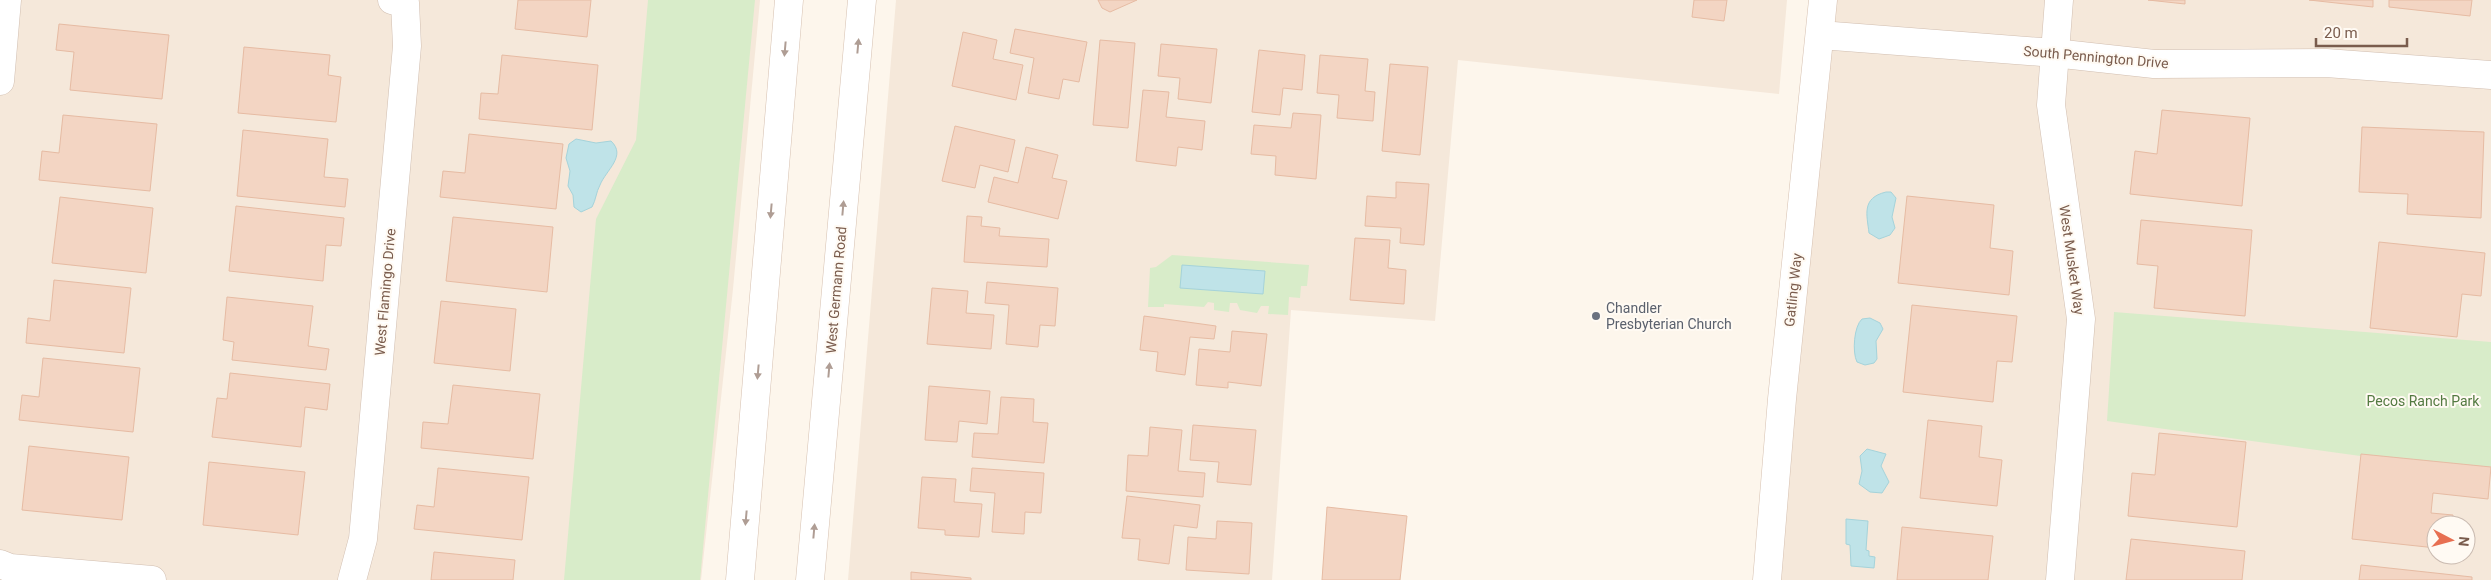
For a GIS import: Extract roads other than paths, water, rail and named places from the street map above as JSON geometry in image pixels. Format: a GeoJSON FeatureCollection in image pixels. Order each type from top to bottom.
{"type":"FeatureCollection","features":[{"type":"Feature","properties":{"kind":"street"},"geometry":{"type":"LineString","coordinates":[[0,81],[7,0]]}},
{"type":"Feature","properties":{"kind":"street"},"geometry":{"type":"LineString","coordinates":[[740,580],[789,0]]}},
{"type":"Feature","properties":{"kind":"street","name":"West Germann Road"},"geometry":{"type":"LineString","coordinates":[[810,580],[862,0]]}},
{"type":"Feature","properties":{"kind":"street","name":"Gatling Way"},"geometry":{"type":"LineString","coordinates":[[1766,580],[1782,399],[1823,0]]}},
{"type":"Feature","properties":{"kind":"street","name":"West Musket Way"},"geometry":{"type":"LineString","coordinates":[[2059,0],[2051,105],[2081,319],[2060,580]]}},
{"type":"Feature","properties":{"kind":"street","name":"West Flamingo Drive"},"geometry":{"type":"LineString","coordinates":[[352,580],[364,539],[407,46],[399,2]]}},
{"type":"Feature","properties":{"kind":"street","name":"South Pennington Drive"},"geometry":{"type":"LineString","coordinates":[[1820,35],[2054,53],[2154,64],[2326,63],[2491,75]]}},
{"type":"Feature","properties":{"kind":"street"},"geometry":{"type":"LineString","coordinates":[[0,564],[10,568],[152,580]]}},
{"type":"Feature","properties":{"kind":"water"},"geometry":{"type":"Polygon","coordinates":[[[576,139],[596,143],[611,141],[617,152],[614,163],[603,179],[592,207],[581,212],[574,207],[573,195],[568,186],[570,171],[566,158],[569,144],[576,139]]]}},
{"type":"Feature","properties":{"kind":"water"},"geometry":{"type":"Polygon","coordinates":[[[1886,192],[1891,192],[1896,198],[1892,217],[1895,228],[1890,235],[1879,239],[1869,233],[1867,208],[1873,198],[1886,192]]]}},
{"type":"Feature","properties":{"kind":"water"},"geometry":{"type":"Polygon","coordinates":[[[1182,265],[1265,271],[1263,294],[1180,288],[1182,265]]]}},
{"type":"Feature","properties":{"kind":"water"},"geometry":{"type":"Polygon","coordinates":[[[1870,318],[1880,323],[1883,329],[1876,341],[1877,359],[1874,363],[1865,365],[1857,362],[1855,358],[1855,339],[1859,322],[1862,319],[1870,318]]]}},
{"type":"Feature","properties":{"kind":"water"},"geometry":{"type":"Polygon","coordinates":[[[1867,449],[1886,454],[1881,466],[1889,482],[1882,493],[1870,492],[1859,484],[1862,471],[1860,456],[1867,449]]]}},
{"type":"Feature","properties":{"kind":"water"},"geometry":{"type":"Polygon","coordinates":[[[1846,519],[1868,521],[1866,550],[1869,551],[1869,556],[1875,557],[1874,568],[1851,566],[1850,545],[1846,544],[1846,519]]]}},
{"type":"Feature","properties":{"kind":"place","name":"Chandler Presbyterian Church"},"geometry":{"type":"Point","coordinates":[1596,316]}},
{"type":"Feature","properties":{"kind":"park label","name":"Pecos Ranch Park"},"geometry":{"type":"Point","coordinates":[2423,401]}}]}
